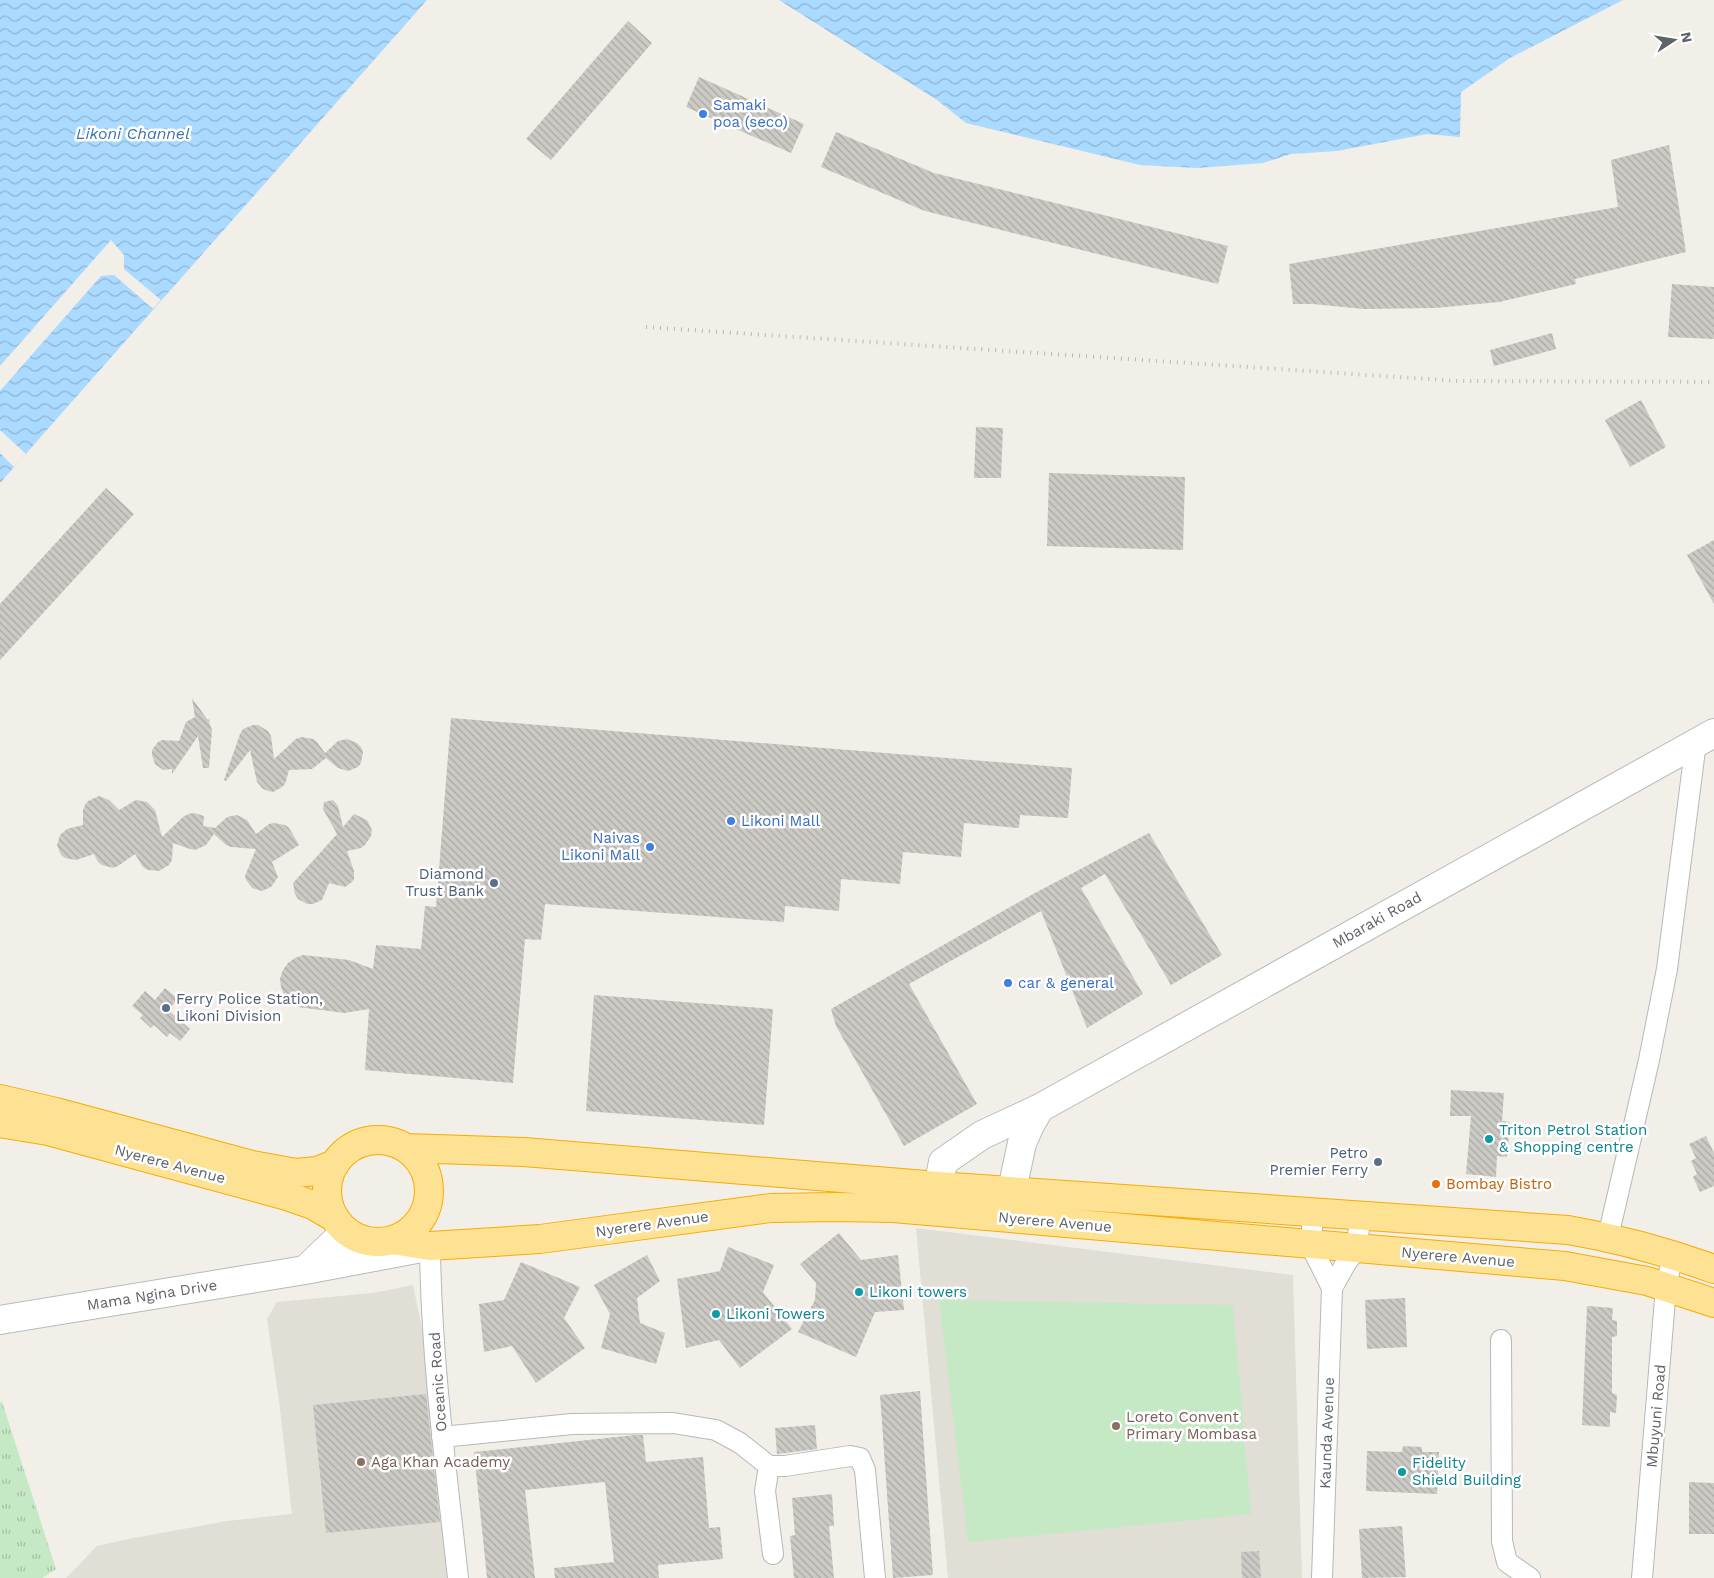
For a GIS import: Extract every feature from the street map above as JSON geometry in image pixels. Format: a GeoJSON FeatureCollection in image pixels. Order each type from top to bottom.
{"type":"FeatureCollection","features":[{"type":"Feature","properties":{"kind":"highway","name":"Nyerere Avenue"},"geometry":{"type":"LineString","coordinates":[[0,1099],[56,1112],[252,1165],[296,1173],[317,1171],[335,1164]]}},
{"type":"Feature","properties":{"kind":"highway","name":"Nyerere Avenue"},"geometry":{"type":"LineString","coordinates":[[0,1123],[48,1131],[287,1196],[313,1205],[341,1225]]}},
{"type":"Feature","properties":{"kind":"highway"},"geometry":{"type":"LineString","coordinates":[[386,1140],[406,1148],[418,1160],[426,1175],[429,1191],[426,1207],[419,1222],[406,1233],[392,1240],[376,1242],[360,1239],[341,1225],[330,1205],[327,1191],[329,1177],[335,1164],[346,1151],[364,1142],[386,1140]]}},
{"type":"Feature","properties":{"kind":"highway","name":"Nyerere Avenue"},"geometry":{"type":"LineString","coordinates":[[406,1148],[524,1152],[936,1199],[1006,1218],[1565,1266],[1622,1275],[1714,1303]]}},
{"type":"Feature","properties":{"kind":"highway","name":"Nyerere Avenue"},"geometry":{"type":"LineString","coordinates":[[392,1240],[430,1246],[540,1240],[771,1208],[893,1208],[936,1199],[1012,1191],[1568,1230],[1608,1237],[1672,1254],[1714,1269]]}},
{"type":"Feature","properties":{"kind":"highway"},"geometry":{"type":"LineString","coordinates":[[1565,1266],[1568,1230]]}},
{"type":"Feature","properties":{"kind":"main road","name":"Mbaraki Road"},"geometry":{"type":"LineString","coordinates":[[936,1199],[943,1162],[982,1135],[1040,1108],[1705,737]]}},
{"type":"Feature","properties":{"kind":"main road"},"geometry":{"type":"LineString","coordinates":[[1006,1218],[1022,1142],[1040,1108]]}},
{"type":"Feature","properties":{"kind":"main road"},"geometry":{"type":"LineString","coordinates":[[305,1270],[341,1225]]}},
{"type":"Feature","properties":{"kind":"main road","name":"Mama Ngina Drive"},"geometry":{"type":"LineString","coordinates":[[0,1320],[305,1270],[430,1246]]}},
{"type":"Feature","properties":{"kind":"street"},"geometry":{"type":"LineString","coordinates":[[1608,1237],[1649,1060],[1667,969],[1705,737]]}},
{"type":"Feature","properties":{"kind":"street"},"geometry":{"type":"LineString","coordinates":[[1310,1244],[1314,1213]]}},
{"type":"Feature","properties":{"kind":"street"},"geometry":{"type":"LineString","coordinates":[[1357,1248],[1360,1216]]}},
{"type":"Feature","properties":{"kind":"street","name":"Kaunda Avenue"},"geometry":{"type":"LineString","coordinates":[[1310,1244],[1332,1288]]}},
{"type":"Feature","properties":{"kind":"street","name":"Oceanic Road"},"geometry":{"type":"LineString","coordinates":[[430,1246],[442,1437],[458,1578]]}},
{"type":"Feature","properties":{"kind":"street","name":"Kaunda Avenue"},"geometry":{"type":"LineString","coordinates":[[1322,1578],[1332,1288],[1357,1248]]}},
{"type":"Feature","properties":{"kind":"street","name":"Mbuyuni Road"},"geometry":{"type":"LineString","coordinates":[[1642,1578],[1666,1287],[1672,1254]]}},
{"type":"Feature","properties":{"kind":"street"},"geometry":{"type":"LineString","coordinates":[[1501,1340],[1502,1541],[1507,1562],[1530,1578]]}},
{"type":"Feature","properties":{"kind":"street"},"geometry":{"type":"LineString","coordinates":[[442,1437],[572,1424],[673,1423],[716,1430],[740,1443],[769,1466],[785,1466],[850,1456],[860,1458],[865,1470],[875,1578]]}},
{"type":"Feature","properties":{"kind":"street"},"geometry":{"type":"LineString","coordinates":[[769,1466],[765,1491],[774,1554]]}},
{"type":"Feature","properties":{"kind":"shaded area","name":"Loreto Convent Primary Mombasa"},"geometry":{"type":"Polygon","coordinates":[[[916,1228],[1293,1275],[1302,1578],[948,1578],[916,1228]]]}},
{"type":"Feature","properties":{"kind":"shaded area","name":"Aga Khan Academy"},"geometry":{"type":"Polygon","coordinates":[[[413,1285],[423,1333],[447,1578],[66,1578],[97,1546],[227,1521],[292,1514],[267,1319],[277,1302],[373,1293],[413,1285]]]}},
{"type":"Feature","properties":{"kind":"green space"},"geometry":{"type":"Polygon","coordinates":[[[939,1300],[1233,1305],[1251,1514],[968,1542],[939,1300]]]}},
{"type":"Feature","properties":{"kind":"green space"},"geometry":{"type":"Polygon","coordinates":[[[0,1402],[2,1402],[56,1569],[42,1578],[0,1578],[0,1402]]]}},
{"type":"Feature","properties":{"kind":"water","name":"Likoni Channel"},"geometry":{"type":"Polygon","coordinates":[[[0,0],[427,0],[0,483],[0,0]]]}},
{"type":"Feature","properties":{"kind":"water"},"geometry":{"type":"Polygon","coordinates":[[[779,0],[1623,0],[1510,58],[1461,92],[1460,137],[1427,134],[1337,151],[1291,154],[1263,163],[1197,168],[1140,165],[966,123],[937,100],[779,0]]]}},
{"type":"Feature","properties":{"kind":"pier"},"geometry":{"type":"Polygon","coordinates":[[[111,240],[124,255],[124,269],[161,300],[153,309],[114,275],[101,276],[0,391],[0,366],[111,240]]]}},
{"type":"Feature","properties":{"kind":"pier"},"geometry":{"type":"Polygon","coordinates":[[[0,430],[26,454],[14,467],[0,453],[0,430]]]}},
{"type":"Feature","properties":{"kind":"building"},"geometry":{"type":"Polygon","coordinates":[[[628,21],[652,43],[551,160],[526,139],[628,21]]]}},
{"type":"Feature","properties":{"kind":"building"},"geometry":{"type":"Polygon","coordinates":[[[699,77],[804,124],[791,153],[686,107],[699,77]]]}},
{"type":"Feature","properties":{"kind":"building"},"geometry":{"type":"Polygon","coordinates":[[[836,132],[934,173],[1228,246],[1218,284],[925,211],[821,167],[836,132]]]}},
{"type":"Feature","properties":{"kind":"building"},"geometry":{"type":"Polygon","coordinates":[[[1669,145],[1686,252],[1575,279],[1576,284],[1499,302],[1435,308],[1364,309],[1293,304],[1289,264],[1618,207],[1611,160],[1669,145]]]}},
{"type":"Feature","properties":{"kind":"building"},"geometry":{"type":"Polygon","coordinates":[[[1672,284],[1714,287],[1714,339],[1668,337],[1672,284]]]}},
{"type":"Feature","properties":{"kind":"building"},"geometry":{"type":"Polygon","coordinates":[[[1552,333],[1556,349],[1494,366],[1490,350],[1552,333]]]}},
{"type":"Feature","properties":{"kind":"building"},"geometry":{"type":"Polygon","coordinates":[[[1641,400],[1666,447],[1630,467],[1605,420],[1641,400]]]}},
{"type":"Feature","properties":{"kind":"building"},"geometry":{"type":"Polygon","coordinates":[[[976,427],[1003,428],[1001,478],[974,478],[976,427]]]}},
{"type":"Feature","properties":{"kind":"building"},"geometry":{"type":"Polygon","coordinates":[[[1049,473],[1185,477],[1183,550],[1047,546],[1049,473]]]}},
{"type":"Feature","properties":{"kind":"building"},"geometry":{"type":"Polygon","coordinates":[[[106,488],[134,514],[0,660],[0,604],[106,488]]]}},
{"type":"Feature","properties":{"kind":"building"},"geometry":{"type":"Polygon","coordinates":[[[1714,540],[1714,604],[1687,555],[1714,540]]]}},
{"type":"Feature","properties":{"kind":"building"},"geometry":{"type":"Polygon","coordinates":[[[192,698],[207,719],[210,720],[212,730],[209,768],[203,768],[198,736],[172,774],[172,769],[163,770],[155,764],[152,750],[162,740],[179,741],[186,722],[195,717],[192,698]]]}},
{"type":"Feature","properties":{"kind":"building","name":"Likoni Mall"},"geometry":{"type":"Polygon","coordinates":[[[451,718],[1072,768],[1068,818],[1020,815],[1019,828],[964,823],[961,857],[903,852],[900,884],[841,879],[839,911],[785,906],[784,922],[545,904],[541,940],[525,939],[513,1083],[365,1070],[369,1009],[344,1013],[298,1007],[284,995],[280,979],[288,963],[303,955],[349,960],[373,969],[376,945],[421,949],[425,906],[436,907],[451,718]]]}},
{"type":"Feature","properties":{"kind":"building"},"geometry":{"type":"Polygon","coordinates":[[[258,725],[268,731],[271,736],[274,759],[296,739],[301,737],[313,739],[325,753],[338,741],[347,739],[361,747],[363,752],[361,763],[358,767],[348,771],[338,768],[326,758],[312,769],[289,770],[285,784],[273,792],[263,789],[257,782],[250,750],[226,781],[224,780],[240,734],[243,729],[258,725]]]}},
{"type":"Feature","properties":{"kind":"building"},"geometry":{"type":"Polygon","coordinates":[[[99,796],[109,800],[119,810],[136,800],[147,802],[155,810],[162,837],[188,814],[194,813],[204,816],[203,826],[215,828],[227,817],[237,815],[247,820],[256,834],[269,824],[285,825],[289,828],[299,845],[272,862],[278,877],[271,887],[262,891],[252,888],[245,876],[256,849],[231,847],[214,834],[206,845],[195,850],[173,843],[172,860],[169,865],[159,871],[148,870],[143,867],[135,854],[113,868],[102,865],[94,854],[76,860],[65,858],[61,855],[57,845],[60,835],[67,829],[83,825],[85,805],[88,801],[99,796]]]}},
{"type":"Feature","properties":{"kind":"building"},"geometry":{"type":"Polygon","coordinates":[[[333,800],[338,806],[343,827],[354,814],[367,820],[372,830],[371,836],[361,848],[347,851],[354,871],[352,882],[345,887],[329,883],[322,900],[313,904],[307,904],[298,899],[293,883],[337,834],[323,809],[324,802],[333,800]]]}},
{"type":"Feature","properties":{"kind":"building"},"geometry":{"type":"Polygon","coordinates":[[[1149,833],[1222,955],[1171,985],[1105,874],[1081,888],[1143,994],[1087,1028],[1041,911],[909,984],[977,1104],[904,1146],[836,1026],[831,1009],[1033,894],[1149,833]]]}},
{"type":"Feature","properties":{"kind":"building"},"geometry":{"type":"Polygon","coordinates":[[[165,988],[178,999],[168,1010],[190,1029],[180,1041],[170,1033],[167,1037],[154,1025],[151,1028],[140,1018],[143,1015],[132,1006],[145,991],[155,1000],[165,988]]]}},
{"type":"Feature","properties":{"kind":"building"},"geometry":{"type":"Polygon","coordinates":[[[594,995],[773,1009],[764,1125],[586,1111],[594,995]]]}},
{"type":"Feature","properties":{"kind":"building","name":"Triton Petrol Station & Shopping centre"},"geometry":{"type":"Polygon","coordinates":[[[1451,1090],[1504,1093],[1502,1121],[1510,1122],[1507,1157],[1497,1156],[1496,1177],[1466,1174],[1471,1116],[1450,1116],[1451,1090]]]}},
{"type":"Feature","properties":{"kind":"building"},"geometry":{"type":"Polygon","coordinates":[[[1706,1136],[1714,1153],[1714,1186],[1700,1192],[1693,1177],[1697,1174],[1691,1161],[1696,1158],[1689,1144],[1706,1136]]]}},
{"type":"Feature","properties":{"kind":"building","name":"Likoni towers"},"geometry":{"type":"Polygon","coordinates":[[[839,1233],[861,1260],[898,1255],[904,1310],[875,1312],[856,1357],[798,1332],[815,1300],[816,1283],[800,1264],[839,1233]]]}},
{"type":"Feature","properties":{"kind":"building","name":"Likoni Towers"},"geometry":{"type":"Polygon","coordinates":[[[728,1247],[774,1265],[763,1292],[792,1329],[740,1368],[719,1340],[686,1348],[677,1279],[720,1271],[728,1247]]]}},
{"type":"Feature","properties":{"kind":"building"},"geometry":{"type":"Polygon","coordinates":[[[647,1255],[660,1281],[637,1298],[640,1323],[665,1333],[656,1364],[601,1348],[610,1314],[594,1285],[647,1255]]]}},
{"type":"Feature","properties":{"kind":"building"},"geometry":{"type":"Polygon","coordinates":[[[521,1262],[580,1287],[564,1318],[585,1348],[536,1383],[512,1346],[484,1352],[479,1304],[504,1300],[521,1262]]]}},
{"type":"Feature","properties":{"kind":"building"},"geometry":{"type":"Polygon","coordinates":[[[1405,1298],[1407,1347],[1367,1349],[1365,1300],[1405,1298]]]}},
{"type":"Feature","properties":{"kind":"building"},"geometry":{"type":"Polygon","coordinates":[[[1587,1306],[1613,1308],[1612,1320],[1617,1321],[1617,1336],[1612,1337],[1612,1393],[1617,1395],[1616,1413],[1610,1412],[1610,1427],[1582,1425],[1587,1306]]]}},
{"type":"Feature","properties":{"kind":"building"},"geometry":{"type":"Polygon","coordinates":[[[920,1391],[933,1575],[893,1578],[880,1395],[920,1391]]]}},
{"type":"Feature","properties":{"kind":"building"},"geometry":{"type":"Polygon","coordinates":[[[426,1394],[440,1522],[326,1533],[313,1405],[426,1394]]]}},
{"type":"Feature","properties":{"kind":"building"},"geometry":{"type":"Polygon","coordinates":[[[815,1425],[817,1449],[777,1454],[775,1428],[815,1425]]]}},
{"type":"Feature","properties":{"kind":"building"},"geometry":{"type":"Polygon","coordinates":[[[643,1435],[646,1462],[703,1457],[709,1528],[720,1527],[723,1559],[658,1565],[659,1578],[555,1578],[554,1568],[614,1562],[605,1482],[525,1490],[535,1578],[487,1578],[474,1452],[643,1435]]]}},
{"type":"Feature","properties":{"kind":"building","name":"Fidelity Shield Building"},"geometry":{"type":"Polygon","coordinates":[[[1403,1446],[1422,1447],[1422,1452],[1439,1452],[1437,1494],[1366,1491],[1367,1451],[1402,1452],[1403,1446]]]}},
{"type":"Feature","properties":{"kind":"building"},"geometry":{"type":"Polygon","coordinates":[[[1689,1482],[1714,1483],[1714,1534],[1689,1534],[1689,1482]]]}},
{"type":"Feature","properties":{"kind":"building"},"geometry":{"type":"Polygon","coordinates":[[[832,1494],[834,1526],[829,1526],[834,1578],[794,1578],[790,1536],[795,1535],[792,1498],[832,1494]]]}},
{"type":"Feature","properties":{"kind":"building"},"geometry":{"type":"Polygon","coordinates":[[[1402,1526],[1406,1577],[1362,1578],[1359,1529],[1402,1526]]]}},
{"type":"Feature","properties":{"kind":"building"},"geometry":{"type":"Polygon","coordinates":[[[1259,1551],[1261,1578],[1242,1578],[1241,1552],[1259,1551]]]}},
{"type":"Feature","properties":{"kind":"railway"},"geometry":{"type":"LineString","coordinates":[[646,327],[1458,381],[1714,382]]}},
{"type":"Feature","properties":{"kind":"place","name":"Samaki poa (seco)"},"geometry":{"type":"Point","coordinates":[703,114]}},
{"type":"Feature","properties":{"kind":"place","name":"Likoni Mall"},"geometry":{"type":"Point","coordinates":[731,821]}},
{"type":"Feature","properties":{"kind":"place","name":"Naivas Likoni Mall"},"geometry":{"type":"Point","coordinates":[650,847]}},
{"type":"Feature","properties":{"kind":"place","name":"Diamond Trust Bank"},"geometry":{"type":"Point","coordinates":[494,883]}},
{"type":"Feature","properties":{"kind":"place","name":"car & general"},"geometry":{"type":"Point","coordinates":[1008,983]}},
{"type":"Feature","properties":{"kind":"place","name":"Ferry Police Station, Likoni Division"},"geometry":{"type":"Point","coordinates":[166,1008]}},
{"type":"Feature","properties":{"kind":"place","name":"Triton Petrol Station & Shopping centre"},"geometry":{"type":"Point","coordinates":[1489,1139]}},
{"type":"Feature","properties":{"kind":"place","name":"Petro Premier Ferry"},"geometry":{"type":"Point","coordinates":[1378,1162]}},
{"type":"Feature","properties":{"kind":"place","name":"Bombay Bistro"},"geometry":{"type":"Point","coordinates":[1436,1184]}},
{"type":"Feature","properties":{"kind":"place","name":"Likoni towers"},"geometry":{"type":"Point","coordinates":[859,1292]}},
{"type":"Feature","properties":{"kind":"place","name":"Likoni Towers"},"geometry":{"type":"Point","coordinates":[716,1314]}},
{"type":"Feature","properties":{"kind":"place","name":"Loreto Convent Primary Mombasa"},"geometry":{"type":"Point","coordinates":[1116,1426]}},
{"type":"Feature","properties":{"kind":"place","name":"Aga Khan Academy"},"geometry":{"type":"Point","coordinates":[361,1462]}},
{"type":"Feature","properties":{"kind":"place","name":"Fidelity Shield Building"},"geometry":{"type":"Point","coordinates":[1402,1472]}}]}
